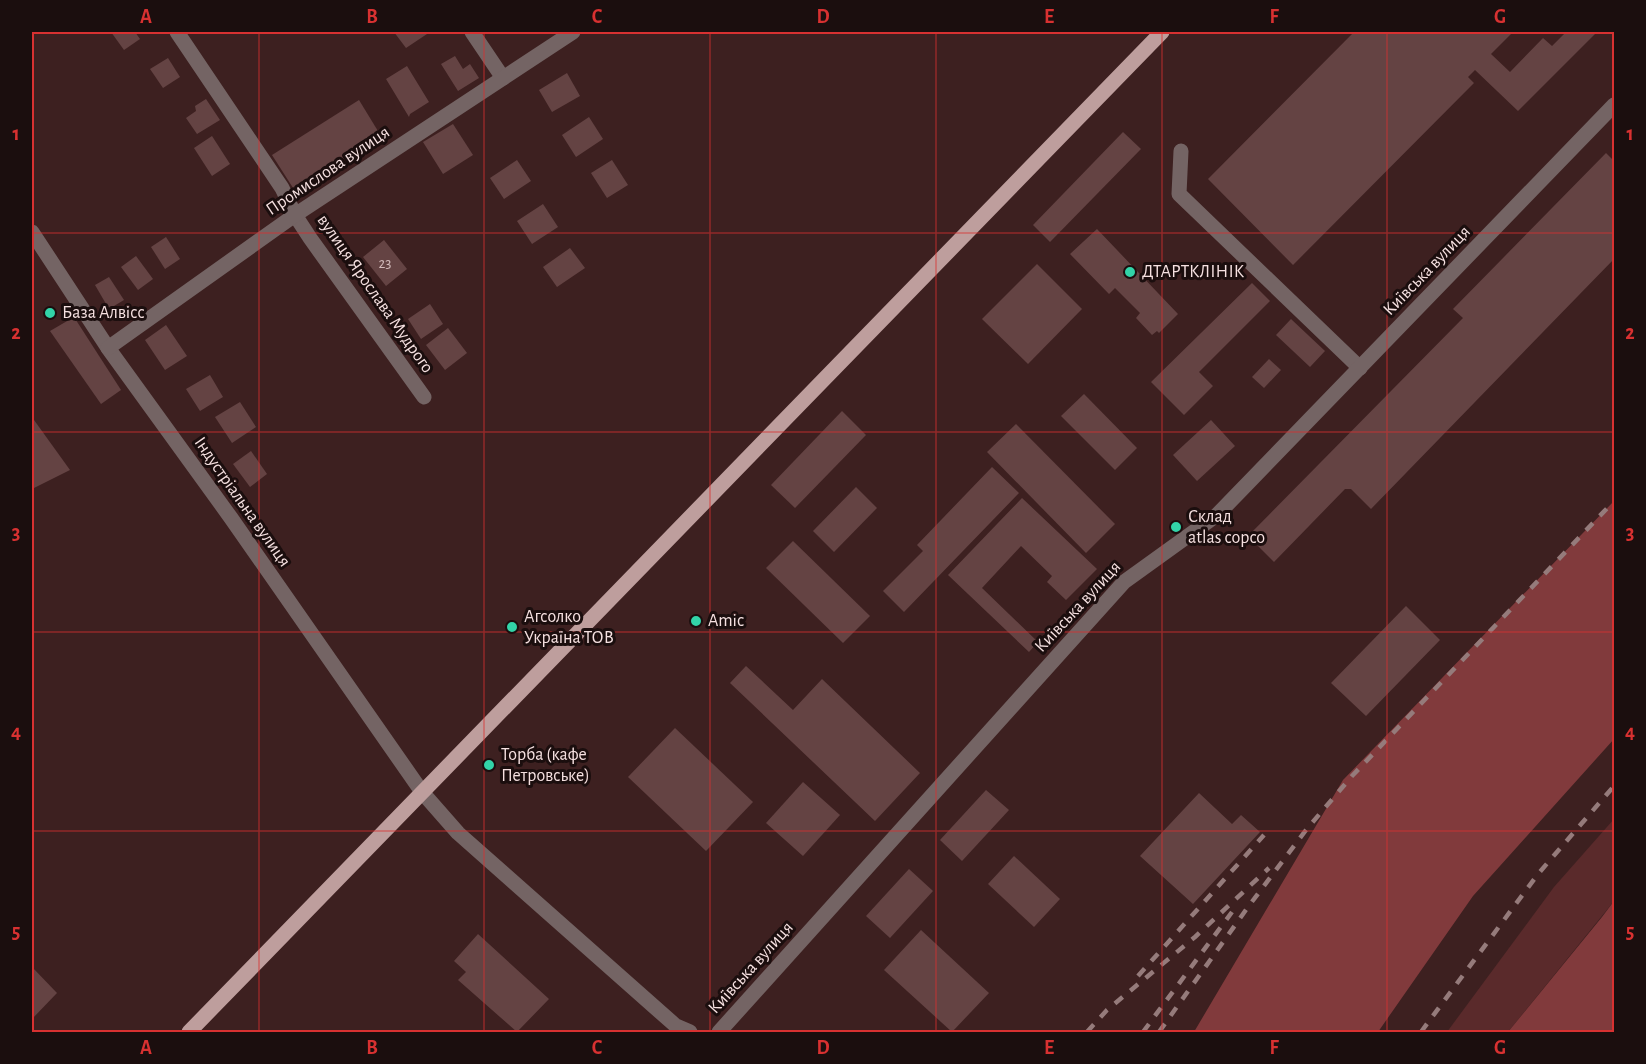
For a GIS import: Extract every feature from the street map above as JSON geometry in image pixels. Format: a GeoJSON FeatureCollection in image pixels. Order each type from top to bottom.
{"type":"FeatureCollection","features":[{"type":"Feature","properties":{"kind":"main road"},"geometry":{"type":"LineString","coordinates":[[189,1032],[1162,32]]}},
{"type":"Feature","properties":{"kind":"street","name":"вулиця Ярослава Мудрого"},"geometry":{"type":"LineString","coordinates":[[177,32],[282,188],[295,215],[424,397]]}},
{"type":"Feature","properties":{"kind":"street"},"geometry":{"type":"LineString","coordinates":[[472,32],[503,78]]}},
{"type":"Feature","properties":{"kind":"street","name":"Промислова вулиця"},"geometry":{"type":"LineString","coordinates":[[108,348],[295,215],[573,32]]}},
{"type":"Feature","properties":{"kind":"street","name":"Київська вулиця"},"geometry":{"type":"LineString","coordinates":[[719,1032],[1124,582],[1217,515],[1614,105]]}},
{"type":"Feature","properties":{"kind":"street"},"geometry":{"type":"LineString","coordinates":[[1181,151],[1179,194],[1360,368]]}},
{"type":"Feature","properties":{"kind":"street","name":"Індустріальна вулиця"},"geometry":{"type":"LineString","coordinates":[[32,232],[108,348],[231,518],[422,792],[458,833],[676,1026],[690,1032]]}},
{"type":"Feature","properties":{"kind":"shaded area"},"geometry":{"type":"Polygon","coordinates":[[[1614,501],[1614,739],[1473,896],[1378,1032],[1194,1032],[1343,780],[1614,501]]]}},
{"type":"Feature","properties":{"kind":"shaded area"},"geometry":{"type":"Polygon","coordinates":[[[1614,819],[1614,901],[1508,1032],[1447,1032],[1554,887],[1614,819]]]}},
{"type":"Feature","properties":{"kind":"shaded area"},"geometry":{"type":"Polygon","coordinates":[[[1614,901],[1614,1032],[1508,1032],[1602,917],[1614,901]]]}},
{"type":"Feature","properties":{"kind":"building"},"geometry":{"type":"Polygon","coordinates":[[[111,32],[135,32],[140,39],[124,50],[111,32]]]}},
{"type":"Feature","properties":{"kind":"building"},"geometry":{"type":"Polygon","coordinates":[[[394,32],[430,32],[406,48],[394,32]]]}},
{"type":"Feature","properties":{"kind":"building"},"geometry":{"type":"Polygon","coordinates":[[[1354,32],[1513,32],[1491,54],[1510,72],[1543,38],[1552,46],[1566,32],[1597,32],[1518,111],[1475,70],[1468,77],[1474,83],[1293,265],[1208,179],[1354,32]]]}},
{"type":"Feature","properties":{"kind":"building"},"geometry":{"type":"Polygon","coordinates":[[[455,56],[463,69],[470,64],[479,78],[458,91],[441,64],[455,56]]]}},
{"type":"Feature","properties":{"kind":"building"},"geometry":{"type":"Polygon","coordinates":[[[168,58],[180,77],[163,88],[150,69],[168,58]]]}},
{"type":"Feature","properties":{"kind":"building"},"geometry":{"type":"Polygon","coordinates":[[[407,66],[429,102],[409,117],[386,79],[407,66]]]}},
{"type":"Feature","properties":{"kind":"building"},"geometry":{"type":"Polygon","coordinates":[[[567,73],[580,96],[552,112],[539,90],[567,73]]]}},
{"type":"Feature","properties":{"kind":"building"},"geometry":{"type":"Polygon","coordinates":[[[206,99],[220,120],[197,134],[186,118],[196,111],[195,106],[206,99]]]}},
{"type":"Feature","properties":{"kind":"building"},"geometry":{"type":"Polygon","coordinates":[[[359,100],[381,136],[295,191],[272,155],[359,100]]]}},
{"type":"Feature","properties":{"kind":"building"},"geometry":{"type":"Polygon","coordinates":[[[589,117],[603,139],[576,157],[562,135],[589,117]]]}},
{"type":"Feature","properties":{"kind":"building"},"geometry":{"type":"Polygon","coordinates":[[[453,124],[473,155],[443,174],[423,142],[453,124]]]}},
{"type":"Feature","properties":{"kind":"building"},"geometry":{"type":"Polygon","coordinates":[[[1123,132],[1141,149],[1050,242],[1033,225],[1123,132]]]}},
{"type":"Feature","properties":{"kind":"building"},"geometry":{"type":"Polygon","coordinates":[[[212,136],[230,164],[212,176],[194,148],[212,136]]]}},
{"type":"Feature","properties":{"kind":"building"},"geometry":{"type":"Polygon","coordinates":[[[1606,153],[1614,161],[1614,259],[1371,509],[1351,489],[1345,489],[1274,562],[1248,536],[1463,318],[1453,309],[1606,153]]]}},
{"type":"Feature","properties":{"kind":"building"},"geometry":{"type":"Polygon","coordinates":[[[517,160],[531,181],[504,199],[490,178],[517,160]]]}},
{"type":"Feature","properties":{"kind":"building"},"geometry":{"type":"Polygon","coordinates":[[[612,160],[628,185],[607,198],[591,173],[612,160]]]}},
{"type":"Feature","properties":{"kind":"building"},"geometry":{"type":"Polygon","coordinates":[[[543,204],[558,227],[532,244],[517,221],[543,204]]]}},
{"type":"Feature","properties":{"kind":"building"},"geometry":{"type":"Polygon","coordinates":[[[1097,229],[1178,314],[1159,333],[1157,331],[1152,335],[1136,318],[1140,313],[1115,288],[1109,294],[1070,254],[1097,229]]]}},
{"type":"Feature","properties":{"kind":"building"},"geometry":{"type":"Polygon","coordinates":[[[166,237],[180,259],[165,269],[151,247],[166,237]]]}},
{"type":"Feature","properties":{"kind":"building"},"geometry":{"type":"Polygon","coordinates":[[[384,240],[407,269],[386,286],[363,257],[384,240]]]}},
{"type":"Feature","properties":{"kind":"building"},"geometry":{"type":"Polygon","coordinates":[[[570,248],[585,268],[557,287],[543,267],[570,248]]]}},
{"type":"Feature","properties":{"kind":"building"},"geometry":{"type":"Polygon","coordinates":[[[136,256],[153,279],[138,290],[121,267],[136,256]]]}},
{"type":"Feature","properties":{"kind":"building"},"geometry":{"type":"Polygon","coordinates":[[[1037,264],[1082,309],[1028,364],[982,319],[1037,264]]]}},
{"type":"Feature","properties":{"kind":"building"},"geometry":{"type":"Polygon","coordinates":[[[109,277],[124,300],[109,309],[95,285],[109,277]]]}},
{"type":"Feature","properties":{"kind":"building"},"geometry":{"type":"Polygon","coordinates":[[[1252,283],[1270,301],[1199,372],[1213,386],[1184,415],[1151,382],[1252,283]]]}},
{"type":"Feature","properties":{"kind":"building"},"geometry":{"type":"Polygon","coordinates":[[[430,304],[443,324],[421,339],[408,319],[430,304]]]}},
{"type":"Feature","properties":{"kind":"building"},"geometry":{"type":"Polygon","coordinates":[[[74,317],[121,390],[101,404],[50,331],[74,317]]]}},
{"type":"Feature","properties":{"kind":"building"},"geometry":{"type":"Polygon","coordinates":[[[1291,319],[1325,351],[1310,367],[1276,335],[1291,319]]]}},
{"type":"Feature","properties":{"kind":"building"},"geometry":{"type":"Polygon","coordinates":[[[166,325],[187,356],[165,370],[145,340],[166,325]]]}},
{"type":"Feature","properties":{"kind":"building"},"geometry":{"type":"Polygon","coordinates":[[[448,328],[467,353],[445,370],[426,345],[448,328]]]}},
{"type":"Feature","properties":{"kind":"building"},"geometry":{"type":"Polygon","coordinates":[[[1269,359],[1281,370],[1264,388],[1252,377],[1269,359]]]}},
{"type":"Feature","properties":{"kind":"building"},"geometry":{"type":"Polygon","coordinates":[[[210,375],[223,397],[200,411],[186,389],[210,375]]]}},
{"type":"Feature","properties":{"kind":"building"},"geometry":{"type":"Polygon","coordinates":[[[1084,394],[1137,448],[1115,470],[1061,416],[1084,394]]]}},
{"type":"Feature","properties":{"kind":"building"},"geometry":{"type":"Polygon","coordinates":[[[240,402],[256,427],[232,443],[215,417],[240,402]]]}},
{"type":"Feature","properties":{"kind":"building"},"geometry":{"type":"Polygon","coordinates":[[[842,411],[866,435],[795,508],[771,485],[842,411]]]}},
{"type":"Feature","properties":{"kind":"building"},"geometry":{"type":"Polygon","coordinates":[[[34,420],[70,470],[32,489],[32,421],[34,420]]]}},
{"type":"Feature","properties":{"kind":"building"},"geometry":{"type":"Polygon","coordinates":[[[1211,420],[1235,446],[1197,481],[1173,455],[1211,420]]]}},
{"type":"Feature","properties":{"kind":"building"},"geometry":{"type":"Polygon","coordinates":[[[1016,424],[1115,524],[1086,553],[987,452],[1016,424]]]}},
{"type":"Feature","properties":{"kind":"building"},"geometry":{"type":"Polygon","coordinates":[[[251,451],[267,474],[250,487],[233,464],[251,451]]]}},
{"type":"Feature","properties":{"kind":"building"},"geometry":{"type":"Polygon","coordinates":[[[992,467],[1019,493],[904,612],[883,591],[923,551],[917,545],[992,467]]]}},
{"type":"Feature","properties":{"kind":"building"},"geometry":{"type":"Polygon","coordinates":[[[856,487],[877,508],[834,552],[813,531],[856,487]]]}},
{"type":"Feature","properties":{"kind":"building"},"geometry":{"type":"Polygon","coordinates":[[[1022,498],[1097,569],[1066,600],[1047,582],[1052,576],[1021,546],[982,588],[1038,642],[1029,652],[948,575],[1022,498]]]}},
{"type":"Feature","properties":{"kind":"building"},"geometry":{"type":"Polygon","coordinates":[[[793,541],[870,616],[843,643],[766,568],[793,541]]]}},
{"type":"Feature","properties":{"kind":"building"},"geometry":{"type":"Polygon","coordinates":[[[1406,606],[1440,640],[1366,716],[1331,683],[1406,606]]]}},
{"type":"Feature","properties":{"kind":"building"},"geometry":{"type":"Polygon","coordinates":[[[746,666],[793,710],[822,679],[920,773],[875,821],[730,683],[746,666]]]}},
{"type":"Feature","properties":{"kind":"building"},"geometry":{"type":"Polygon","coordinates":[[[675,728],[753,802],[706,851],[628,777],[675,728]]]}},
{"type":"Feature","properties":{"kind":"building"},"geometry":{"type":"Polygon","coordinates":[[[803,782],[840,815],[803,856],[766,823],[803,782]]]}},
{"type":"Feature","properties":{"kind":"building"},"geometry":{"type":"Polygon","coordinates":[[[986,790],[1009,810],[962,861],[940,840],[986,790]]]}},
{"type":"Feature","properties":{"kind":"building"},"geometry":{"type":"Polygon","coordinates":[[[1199,793],[1232,824],[1241,815],[1260,832],[1193,904],[1140,856],[1199,793]]]}},
{"type":"Feature","properties":{"kind":"building"},"geometry":{"type":"Polygon","coordinates":[[[1014,856],[1060,899],[1034,927],[988,884],[1014,856]]]}},
{"type":"Feature","properties":{"kind":"building"},"geometry":{"type":"Polygon","coordinates":[[[909,869],[933,891],[890,938],[866,916],[909,869]]]}},
{"type":"Feature","properties":{"kind":"building"},"geometry":{"type":"Polygon","coordinates":[[[921,930],[989,993],[952,1032],[884,970],[921,930]]]}},
{"type":"Feature","properties":{"kind":"building"},"geometry":{"type":"Polygon","coordinates":[[[478,934],[549,999],[517,1032],[458,980],[466,972],[454,961],[478,934]]]}},
{"type":"Feature","properties":{"kind":"building"},"geometry":{"type":"Polygon","coordinates":[[[32,967],[57,993],[32,1019],[32,967]]]}},
{"type":"Feature","properties":{"kind":"railway"},"geometry":{"type":"LineString","coordinates":[[1159,1032],[1306,830],[1352,776],[1614,501]]}},
{"type":"Feature","properties":{"kind":"railway"},"geometry":{"type":"LineString","coordinates":[[1421,1032],[1538,874],[1614,786]]}},
{"type":"Feature","properties":{"kind":"railway"},"geometry":{"type":"LineString","coordinates":[[1138,976],[1264,835]]}},
{"type":"Feature","properties":{"kind":"railway"},"geometry":{"type":"LineString","coordinates":[[1087,1032],[1107,1010],[1195,937],[1269,868]]}},
{"type":"Feature","properties":{"kind":"railway"},"geometry":{"type":"LineString","coordinates":[[1143,1032],[1232,912]]}},
{"type":"Feature","properties":{"kind":"place","name":"ДТАРТКЛІНІК"},"geometry":{"type":"Point","coordinates":[1130,272]}},
{"type":"Feature","properties":{"kind":"place","name":"База Алвісс"},"geometry":{"type":"Point","coordinates":[50,313]}},
{"type":"Feature","properties":{"kind":"place","name":"Склад atlas copco"},"geometry":{"type":"Point","coordinates":[1176,527]}},
{"type":"Feature","properties":{"kind":"place","name":"Amic"},"geometry":{"type":"Point","coordinates":[696,621]}},
{"type":"Feature","properties":{"kind":"place","name":"Агсолко Україна ТОВ"},"geometry":{"type":"Point","coordinates":[512,627]}},
{"type":"Feature","properties":{"kind":"place","name":"Торба (кафе Петровське)"},"geometry":{"type":"Point","coordinates":[489,765]}}]}
